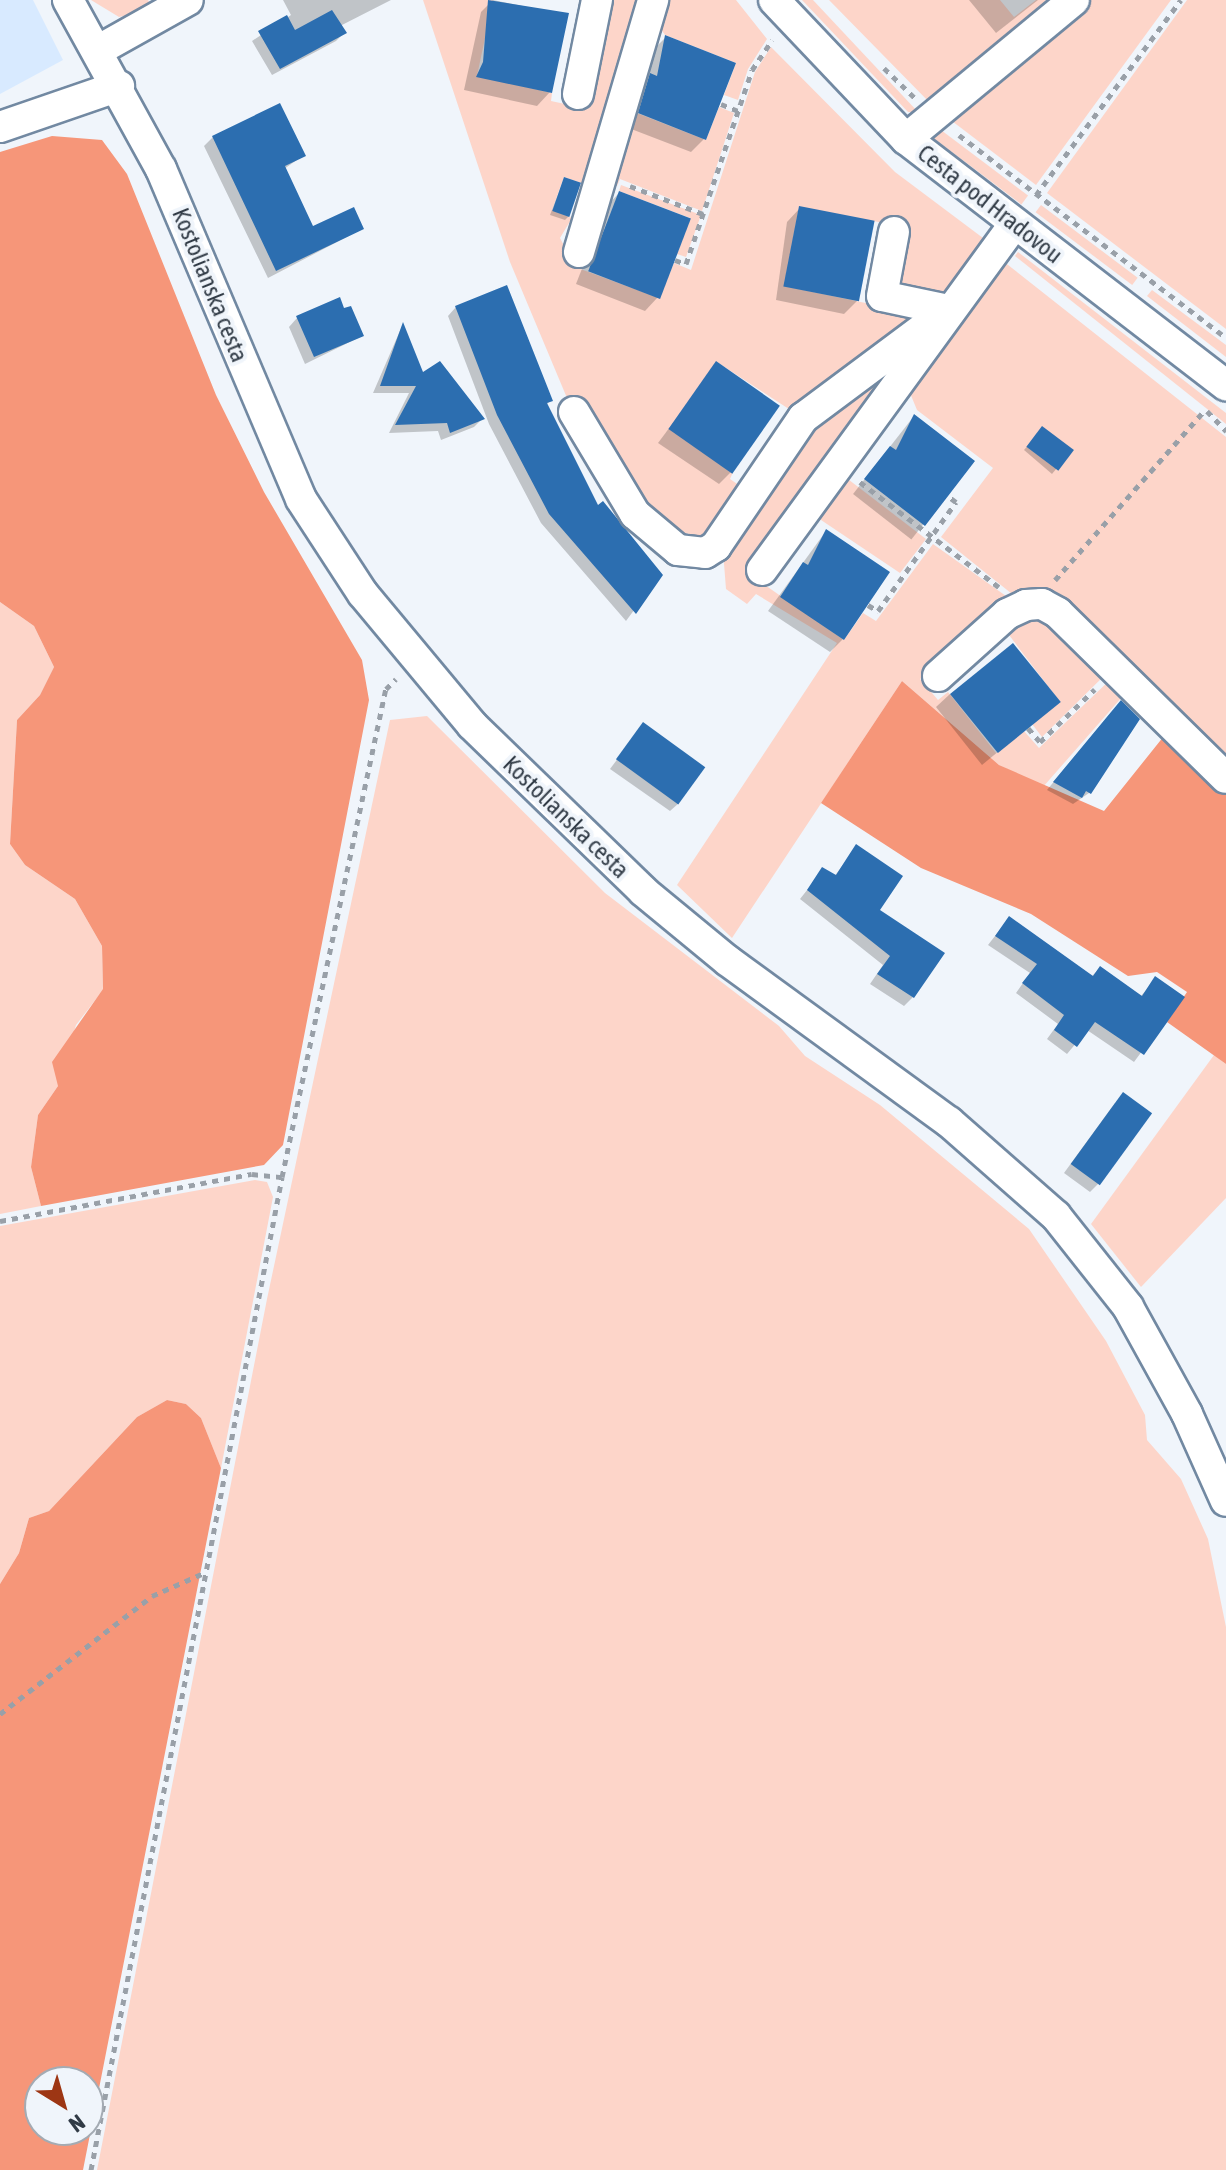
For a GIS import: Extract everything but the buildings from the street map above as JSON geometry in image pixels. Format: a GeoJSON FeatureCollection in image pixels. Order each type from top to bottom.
{"type":"FeatureCollection","features":[{"type":"Feature","properties":{"kind":"street","name":"Kostolianska cesta"},"geometry":{"type":"LineString","coordinates":[[68,0],[119,86],[161,169],[301,499],[414,661],[482,735],[643,891],[728,961],[949,1122],[1056,1216],[1143,1332],[1226,1501]]}},
{"type":"Feature","properties":{"kind":"street"},"geometry":{"type":"LineString","coordinates":[[97,51],[188,0]]}},
{"type":"Feature","properties":{"kind":"street"},"geometry":{"type":"LineString","coordinates":[[578,94],[597,0]]}},
{"type":"Feature","properties":{"kind":"street"},"geometry":{"type":"LineString","coordinates":[[579,252],[653,0]]}},
{"type":"Feature","properties":{"kind":"street","name":"Cesta pod Hradovou"},"geometry":{"type":"LineString","coordinates":[[774,0],[906,139],[1226,385]]}},
{"type":"Feature","properties":{"kind":"street"},"geometry":{"type":"LineString","coordinates":[[906,139],[1074,0]]}},
{"type":"Feature","properties":{"kind":"street"},"geometry":{"type":"LineString","coordinates":[[0,127],[119,86]]}},
{"type":"Feature","properties":{"kind":"street"},"geometry":{"type":"LineString","coordinates":[[0,103],[33,116]]}},
{"type":"Feature","properties":{"kind":"street"},"geometry":{"type":"LineString","coordinates":[[762,570],[948,310],[1014,225]]}},
{"type":"Feature","properties":{"kind":"street"},"geometry":{"type":"LineString","coordinates":[[894,232],[882,296],[948,310]]}},
{"type":"Feature","properties":{"kind":"street"},"geometry":{"type":"LineString","coordinates":[[574,412],[635,514],[678,550],[705,553],[716,546],[803,418],[948,310]]}},
{"type":"Feature","properties":{"kind":"street"},"geometry":{"type":"LineString","coordinates":[[938,676],[1027,605],[1058,613],[1226,778]]}},
{"type":"Feature","properties":{"kind":"path"},"geometry":{"type":"LineString","coordinates":[[1014,225],[1181,0]]}},
{"type":"Feature","properties":{"kind":"path"},"geometry":{"type":"LineString","coordinates":[[675,260],[686,264],[752,70],[772,39]]}},
{"type":"Feature","properties":{"kind":"path"},"geometry":{"type":"LineString","coordinates":[[721,104],[738,111]]}},
{"type":"Feature","properties":{"kind":"path"},"geometry":{"type":"LineString","coordinates":[[598,180],[618,188],[620,183],[703,214]]}},
{"type":"Feature","properties":{"kind":"path"},"geometry":{"type":"LineString","coordinates":[[1037,193],[1226,338]]}},
{"type":"Feature","properties":{"kind":"path"},"geometry":{"type":"LineString","coordinates":[[837,465],[1027,605],[1205,410]]}},
{"type":"Feature","properties":{"kind":"path"},"geometry":{"type":"LineString","coordinates":[[868,605],[878,611],[956,502],[948,496]]}},
{"type":"Feature","properties":{"kind":"path"},"geometry":{"type":"LineString","coordinates":[[91,2170],[282,1177],[386,689],[414,661]]}},
{"type":"Feature","properties":{"kind":"path"},"geometry":{"type":"LineString","coordinates":[[1028,728],[1040,742],[1116,669]]}},
{"type":"Feature","properties":{"kind":"path"},"geometry":{"type":"LineString","coordinates":[[0,1221],[252,1174],[282,1177]]}},
{"type":"Feature","properties":{"kind":"path"},"geometry":{"type":"LineString","coordinates":[[0,1714],[152,1596],[205,1572]]}},
{"type":"Feature","properties":{"kind":"shaded area"},"geometry":{"type":"Polygon","coordinates":[[[0,0],[33,0],[63,60],[0,94],[0,0]]]}},
{"type":"Feature","properties":{"kind":"shaded area"},"geometry":{"type":"Polygon","coordinates":[[[91,0],[148,0],[153,9],[119,17],[91,0]]]}},
{"type":"Feature","properties":{"kind":"shaded area"},"geometry":{"type":"Polygon","coordinates":[[[423,0],[493,0],[477,76],[552,93],[551,101],[588,109],[608,0],[645,0],[590,186],[564,177],[552,210],[572,218],[560,238],[575,267],[659,298],[674,263],[691,270],[755,72],[771,47],[895,172],[987,241],[947,298],[898,284],[910,228],[799,207],[784,286],[928,316],[792,411],[717,362],[670,429],[733,472],[730,479],[746,490],[705,537],[674,531],[651,515],[582,408],[567,398],[510,262],[423,0]]]}},
{"type":"Feature","properties":{"kind":"shaded area"},"geometry":{"type":"Polygon","coordinates":[[[663,0],[736,0],[767,39],[748,69],[738,100],[724,95],[736,63],[665,35],[658,25],[663,0]]]}},
{"type":"Feature","properties":{"kind":"shaded area"},"geometry":{"type":"Polygon","coordinates":[[[802,0],[813,0],[918,112],[908,112],[802,0]]]}},
{"type":"Feature","properties":{"kind":"shaded area"},"geometry":{"type":"Polygon","coordinates":[[[829,0],[1000,0],[1014,17],[1036,0],[1045,0],[1052,9],[932,105],[829,0]]]}},
{"type":"Feature","properties":{"kind":"shaded area"},"geometry":{"type":"Polygon","coordinates":[[[1088,0],[1171,0],[1036,185],[944,115],[1088,0]]]}},
{"type":"Feature","properties":{"kind":"shaded area"},"geometry":{"type":"Polygon","coordinates":[[[1187,0],[1226,0],[1226,329],[1047,193],[1187,0]]]}},
{"type":"Feature","properties":{"kind":"shaded area"},"geometry":{"type":"Polygon","coordinates":[[[719,107],[734,113],[702,211],[620,179],[617,186],[611,184],[629,110],[706,140],[719,107]]]}},
{"type":"Feature","properties":{"kind":"shaded area"},"geometry":{"type":"Polygon","coordinates":[[[933,124],[1028,196],[1021,204],[926,133],[933,124]]]}},
{"type":"Feature","properties":{"kind":"shaded area"},"geometry":{"type":"Polygon","coordinates":[[[52,136],[102,140],[127,174],[216,395],[264,492],[362,660],[369,700],[283,1145],[264,1165],[41,1206],[31,1167],[38,1115],[58,1086],[52,1062],[103,989],[102,946],[75,899],[25,865],[10,844],[17,720],[40,695],[54,667],[34,626],[0,602],[0,152],[52,136]]]}},
{"type":"Feature","properties":{"kind":"shaded area"},"geometry":{"type":"Polygon","coordinates":[[[621,185],[701,215],[686,257],[677,254],[690,218],[619,191],[621,185]]]}},
{"type":"Feature","properties":{"kind":"shaded area"},"geometry":{"type":"Polygon","coordinates":[[[1041,205],[1138,278],[1132,285],[1036,212],[1041,205]]]}},
{"type":"Feature","properties":{"kind":"shaded area"},"geometry":{"type":"Polygon","coordinates":[[[1018,252],[1226,413],[1226,424],[1015,256],[1018,252]]]}},
{"type":"Feature","properties":{"kind":"shaded area"},"geometry":{"type":"Polygon","coordinates":[[[1003,261],[1226,437],[1226,766],[941,537],[993,468],[917,410],[910,393],[1003,261]]]}},
{"type":"Feature","properties":{"kind":"shaded area"},"geometry":{"type":"Polygon","coordinates":[[[1152,290],[1226,345],[1226,357],[1147,296],[1152,290]]]}},
{"type":"Feature","properties":{"kind":"shaded area"},"geometry":{"type":"Polygon","coordinates":[[[909,350],[749,574],[844,640],[863,613],[876,621],[933,544],[1013,601],[978,626],[920,679],[938,700],[948,692],[996,753],[1024,731],[1039,748],[1114,676],[1122,697],[1043,787],[999,765],[902,681],[732,938],[677,885],[837,643],[756,594],[747,604],[726,589],[723,551],[806,428],[909,350]]]}},
{"type":"Feature","properties":{"kind":"shaded area"},"geometry":{"type":"Polygon","coordinates":[[[840,473],[926,539],[900,573],[821,520],[818,514],[840,473]]]}},
{"type":"Feature","properties":{"kind":"shaded area"},"geometry":{"type":"Polygon","coordinates":[[[0,602],[34,626],[54,667],[40,695],[17,720],[10,844],[25,865],[75,899],[102,946],[103,990],[76,1025],[58,1086],[38,1115],[31,1167],[41,1206],[0,1214],[0,602]]]}},
{"type":"Feature","properties":{"kind":"shaded area"},"geometry":{"type":"Polygon","coordinates":[[[1044,613],[1109,671],[1042,737],[1032,724],[1060,702],[1006,631],[1007,623],[1044,613]]]}},
{"type":"Feature","properties":{"kind":"shaded area"},"geometry":{"type":"Polygon","coordinates":[[[902,681],[999,765],[1104,811],[1168,731],[1226,786],[1226,1064],[1167,1022],[1187,992],[1157,972],[1128,976],[1031,914],[921,868],[821,803],[902,681]]]}},
{"type":"Feature","properties":{"kind":"shaded area"},"geometry":{"type":"Polygon","coordinates":[[[427,716],[605,893],[779,1026],[805,1056],[880,1105],[1029,1229],[1106,1341],[1145,1415],[1147,1440],[1181,1479],[1208,1539],[1226,1627],[1226,2170],[97,2170],[267,1299],[390,720],[427,716]]]}},
{"type":"Feature","properties":{"kind":"shaded area"},"geometry":{"type":"Polygon","coordinates":[[[1214,1055],[1226,1064],[1226,1198],[1141,1287],[1091,1224],[1214,1055]]]}},
{"type":"Feature","properties":{"kind":"shaded area"},"geometry":{"type":"Polygon","coordinates":[[[255,1180],[267,1182],[273,1197],[221,1468],[201,1418],[186,1404],[167,1400],[137,1417],[49,1511],[29,1518],[19,1553],[0,1584],[0,1226],[255,1180]]]}},
{"type":"Feature","properties":{"kind":"shaded area"},"geometry":{"type":"Polygon","coordinates":[[[167,1400],[186,1404],[201,1418],[221,1468],[103,2066],[24,2066],[24,2146],[88,2146],[83,2170],[0,2170],[0,1584],[19,1553],[29,1518],[49,1511],[137,1417],[167,1400]]]}}]}
